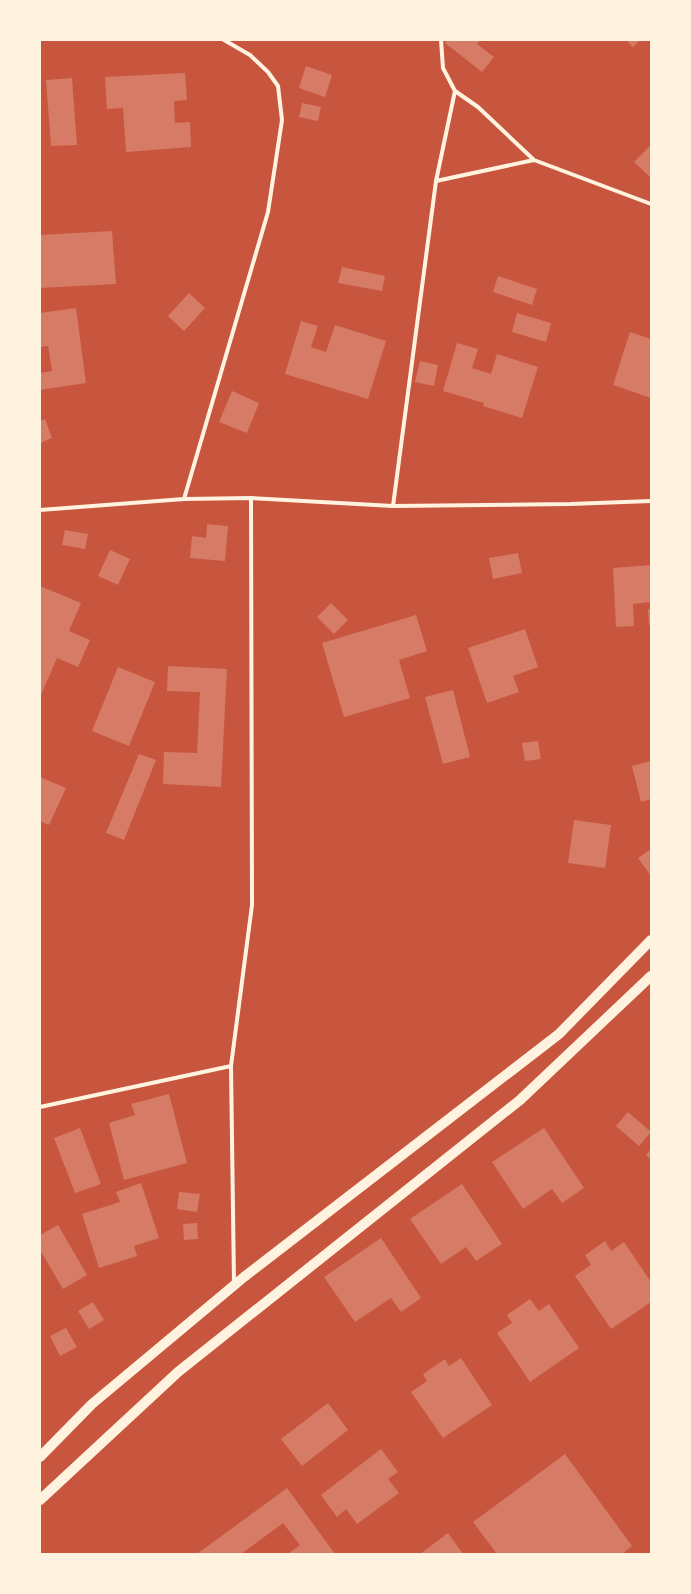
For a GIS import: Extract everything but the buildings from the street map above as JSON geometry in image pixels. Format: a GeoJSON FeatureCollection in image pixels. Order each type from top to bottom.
{"type":"FeatureCollection","features":[{"type":"Feature","properties":{"kind":"main road"},"geometry":{"type":"LineString","coordinates":[[40,1457],[92,1404],[234,1286],[558,1034],[651,940]]}},
{"type":"Feature","properties":{"kind":"main road"},"geometry":{"type":"LineString","coordinates":[[40,1500],[178,1372],[520,1100],[651,976]]}},
{"type":"Feature","properties":{"kind":"street"},"geometry":{"type":"LineString","coordinates":[[184,499],[268,212],[282,120],[278,86],[268,72],[250,55],[224,40]]}},
{"type":"Feature","properties":{"kind":"street"},"geometry":{"type":"LineString","coordinates":[[441,40],[444,68],[455,91],[478,107],[534,160],[651,204]]}},
{"type":"Feature","properties":{"kind":"street"},"geometry":{"type":"LineString","coordinates":[[393,506],[436,181],[455,91]]}},
{"type":"Feature","properties":{"kind":"street"},"geometry":{"type":"LineString","coordinates":[[436,181],[534,160]]}},
{"type":"Feature","properties":{"kind":"street"},"geometry":{"type":"LineString","coordinates":[[234,1286],[231,1066],[252,905],[250,498]]}},
{"type":"Feature","properties":{"kind":"street"},"geometry":{"type":"LineString","coordinates":[[40,510],[184,499],[250,498],[393,506],[570,504],[651,501]]}},
{"type":"Feature","properties":{"kind":"street"},"geometry":{"type":"LineString","coordinates":[[40,1107],[231,1066]]}}]}
